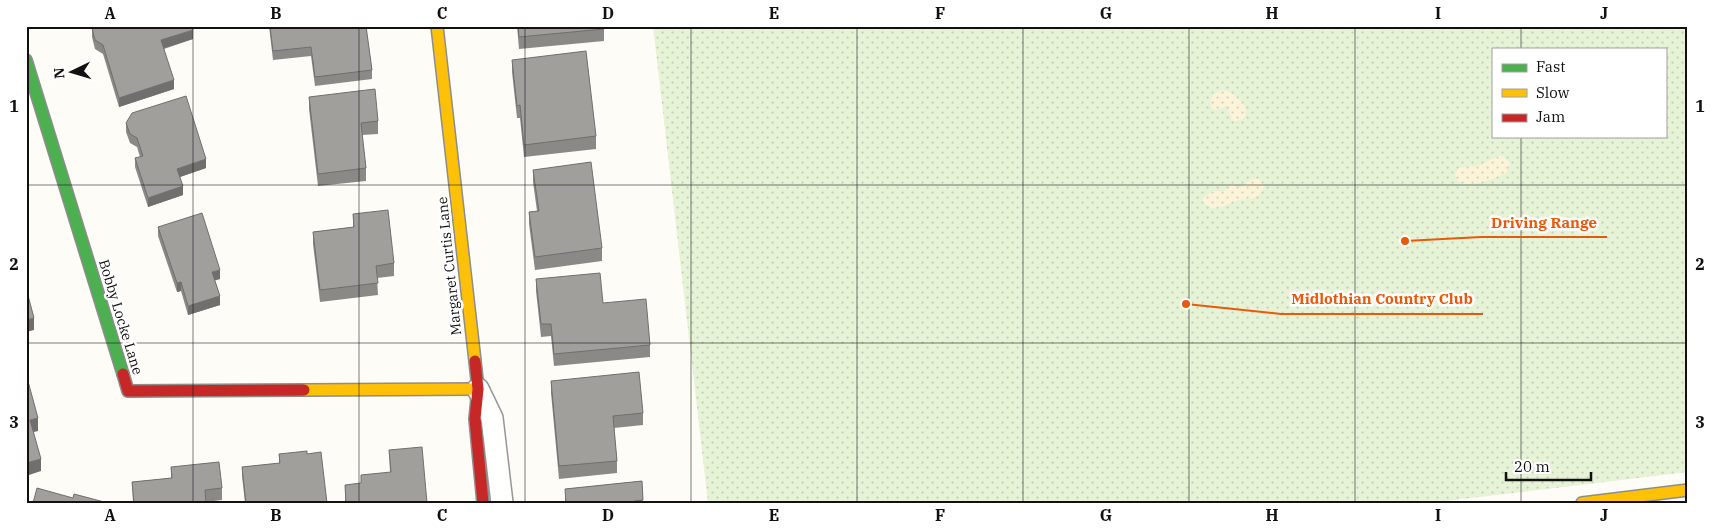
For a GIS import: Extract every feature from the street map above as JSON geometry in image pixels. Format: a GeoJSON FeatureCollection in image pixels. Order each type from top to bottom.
{"type":"FeatureCollection","features":[{"type":"Feature","properties":{"kind":"street","name":"Margaret Curtis Lane"},"geometry":{"type":"LineString","coordinates":[[438,26],[478,389],[475,419],[483,503]]}},
{"type":"Feature","properties":{"kind":"street","name":"Bobby Locke Lane"},"geometry":{"type":"LineString","coordinates":[[26,60],[128,391],[478,389]]}},
{"type":"Feature","properties":{"kind":"street"},"geometry":{"type":"LineString","coordinates":[[478,389],[492,418],[502,503]]}},
{"type":"Feature","properties":{"kind":"street"},"geometry":{"type":"LineString","coordinates":[[1582,503],[1688,490]]}},
{"type":"Feature","properties":{"kind":"green space"},"geometry":{"type":"Polygon","coordinates":[[[653,26],[1688,26],[1688,472],[1429,503],[708,503],[653,26]]]}},
{"type":"Feature","properties":{"kind":"sand"},"geometry":{"type":"Polygon","coordinates":[[[1222,90],[1241,100],[1246,109],[1243,119],[1232,120],[1227,106],[1216,110],[1212,109],[1210,101],[1214,94],[1222,90]]]}},
{"type":"Feature","properties":{"kind":"sand"},"geometry":{"type":"Polygon","coordinates":[[[1498,156],[1503,156],[1510,163],[1506,173],[1477,183],[1469,184],[1458,180],[1455,174],[1459,168],[1481,165],[1498,156]]]}},
{"type":"Feature","properties":{"kind":"sand"},"geometry":{"type":"Polygon","coordinates":[[[1252,179],[1259,179],[1264,186],[1257,197],[1215,208],[1207,206],[1203,202],[1203,198],[1213,191],[1224,191],[1232,184],[1240,188],[1252,179]]]}},
{"type":"Feature","properties":{"kind":"building"},"geometry":{"type":"Polygon","coordinates":[[[93,26],[192,26],[193,30],[161,40],[174,80],[119,98],[103,45],[95,40],[93,26]]]}},
{"type":"Feature","properties":{"kind":"building"},"geometry":{"type":"Polygon","coordinates":[[[270,26],[366,26],[372,70],[315,77],[311,47],[273,51],[270,26]]]}},
{"type":"Feature","properties":{"kind":"building"},"geometry":{"type":"Polygon","coordinates":[[[518,26],[604,26],[604,29],[519,37],[518,26]]]}},
{"type":"Feature","properties":{"kind":"building"},"geometry":{"type":"Polygon","coordinates":[[[586,51],[596,136],[524,145],[520,105],[517,106],[512,60],[586,51]]]}},
{"type":"Feature","properties":{"kind":"building"},"geometry":{"type":"Polygon","coordinates":[[[375,89],[378,121],[361,123],[366,168],[318,174],[309,97],[375,89]]]}},
{"type":"Feature","properties":{"kind":"building"},"geometry":{"type":"Polygon","coordinates":[[[186,96],[206,159],[177,169],[183,186],[148,198],[135,158],[143,156],[137,138],[130,134],[126,123],[132,113],[186,96]]]}},
{"type":"Feature","properties":{"kind":"building"},"geometry":{"type":"Polygon","coordinates":[[[591,162],[602,248],[535,257],[529,212],[539,211],[533,170],[591,162]]]}},
{"type":"Feature","properties":{"kind":"building"},"geometry":{"type":"Polygon","coordinates":[[[388,210],[394,263],[376,266],[378,283],[320,290],[313,232],[354,227],[353,214],[388,210]]]}},
{"type":"Feature","properties":{"kind":"building"},"geometry":{"type":"Polygon","coordinates":[[[202,213],[220,270],[212,272],[220,296],[188,306],[181,282],[177,283],[158,227],[202,213]]]}},
{"type":"Feature","properties":{"kind":"building"},"geometry":{"type":"Polygon","coordinates":[[[600,273],[603,303],[646,299],[650,345],[554,354],[551,324],[541,324],[536,279],[600,273]]]}},
{"type":"Feature","properties":{"kind":"building"},"geometry":{"type":"Polygon","coordinates":[[[26,288],[34,318],[26,320],[26,288]]]}},
{"type":"Feature","properties":{"kind":"building"},"geometry":{"type":"Polygon","coordinates":[[[639,372],[643,413],[613,416],[617,461],[559,466],[551,381],[639,372]]]}},
{"type":"Feature","properties":{"kind":"building"},"geometry":{"type":"Polygon","coordinates":[[[26,374],[38,418],[30,420],[41,459],[26,463],[26,374]]]}},
{"type":"Feature","properties":{"kind":"building"},"geometry":{"type":"Polygon","coordinates":[[[422,447],[427,503],[346,503],[345,485],[361,483],[361,475],[391,472],[389,450],[422,447]]]}},
{"type":"Feature","properties":{"kind":"building"},"geometry":{"type":"Polygon","coordinates":[[[307,451],[307,454],[321,452],[327,503],[246,503],[242,467],[280,463],[279,454],[307,451]]]}},
{"type":"Feature","properties":{"kind":"building"},"geometry":{"type":"Polygon","coordinates":[[[219,462],[222,488],[205,490],[206,503],[134,503],[132,482],[172,478],[171,467],[219,462]]]}},
{"type":"Feature","properties":{"kind":"building"},"geometry":{"type":"Polygon","coordinates":[[[642,481],[643,500],[634,501],[634,503],[566,503],[565,489],[642,481]]]}},
{"type":"Feature","properties":{"kind":"building"},"geometry":{"type":"Polygon","coordinates":[[[37,488],[73,498],[74,494],[108,503],[33,503],[37,488]]]}},
{"type":"Feature","properties":{"kind":"traffic: fast"},"geometry":{"type":"LineString","coordinates":[[26,60],[123,374]]}},
{"type":"Feature","properties":{"kind":"traffic: slow"},"geometry":{"type":"LineString","coordinates":[[437,26],[475,361]]}},
{"type":"Feature","properties":{"kind":"traffic: slow"},"geometry":{"type":"LineString","coordinates":[[304,390],[478,389]]}},
{"type":"Feature","properties":{"kind":"traffic: slow"},"geometry":{"type":"LineString","coordinates":[[1582,503],[1688,490]]}},
{"type":"Feature","properties":{"kind":"traffic: jam"},"geometry":{"type":"LineString","coordinates":[[475,361],[478,389],[475,419],[483,503]]}},
{"type":"Feature","properties":{"kind":"traffic: jam"},"geometry":{"type":"LineString","coordinates":[[123,374],[128,391],[304,390]]}},
{"type":"Feature","properties":{"kind":"place","name":"Driving Range"},"geometry":{"type":"Point","coordinates":[1405,241]}},
{"type":"Feature","properties":{"kind":"place","name":"Midlothian Country Club"},"geometry":{"type":"Point","coordinates":[1186,304]}}]}
